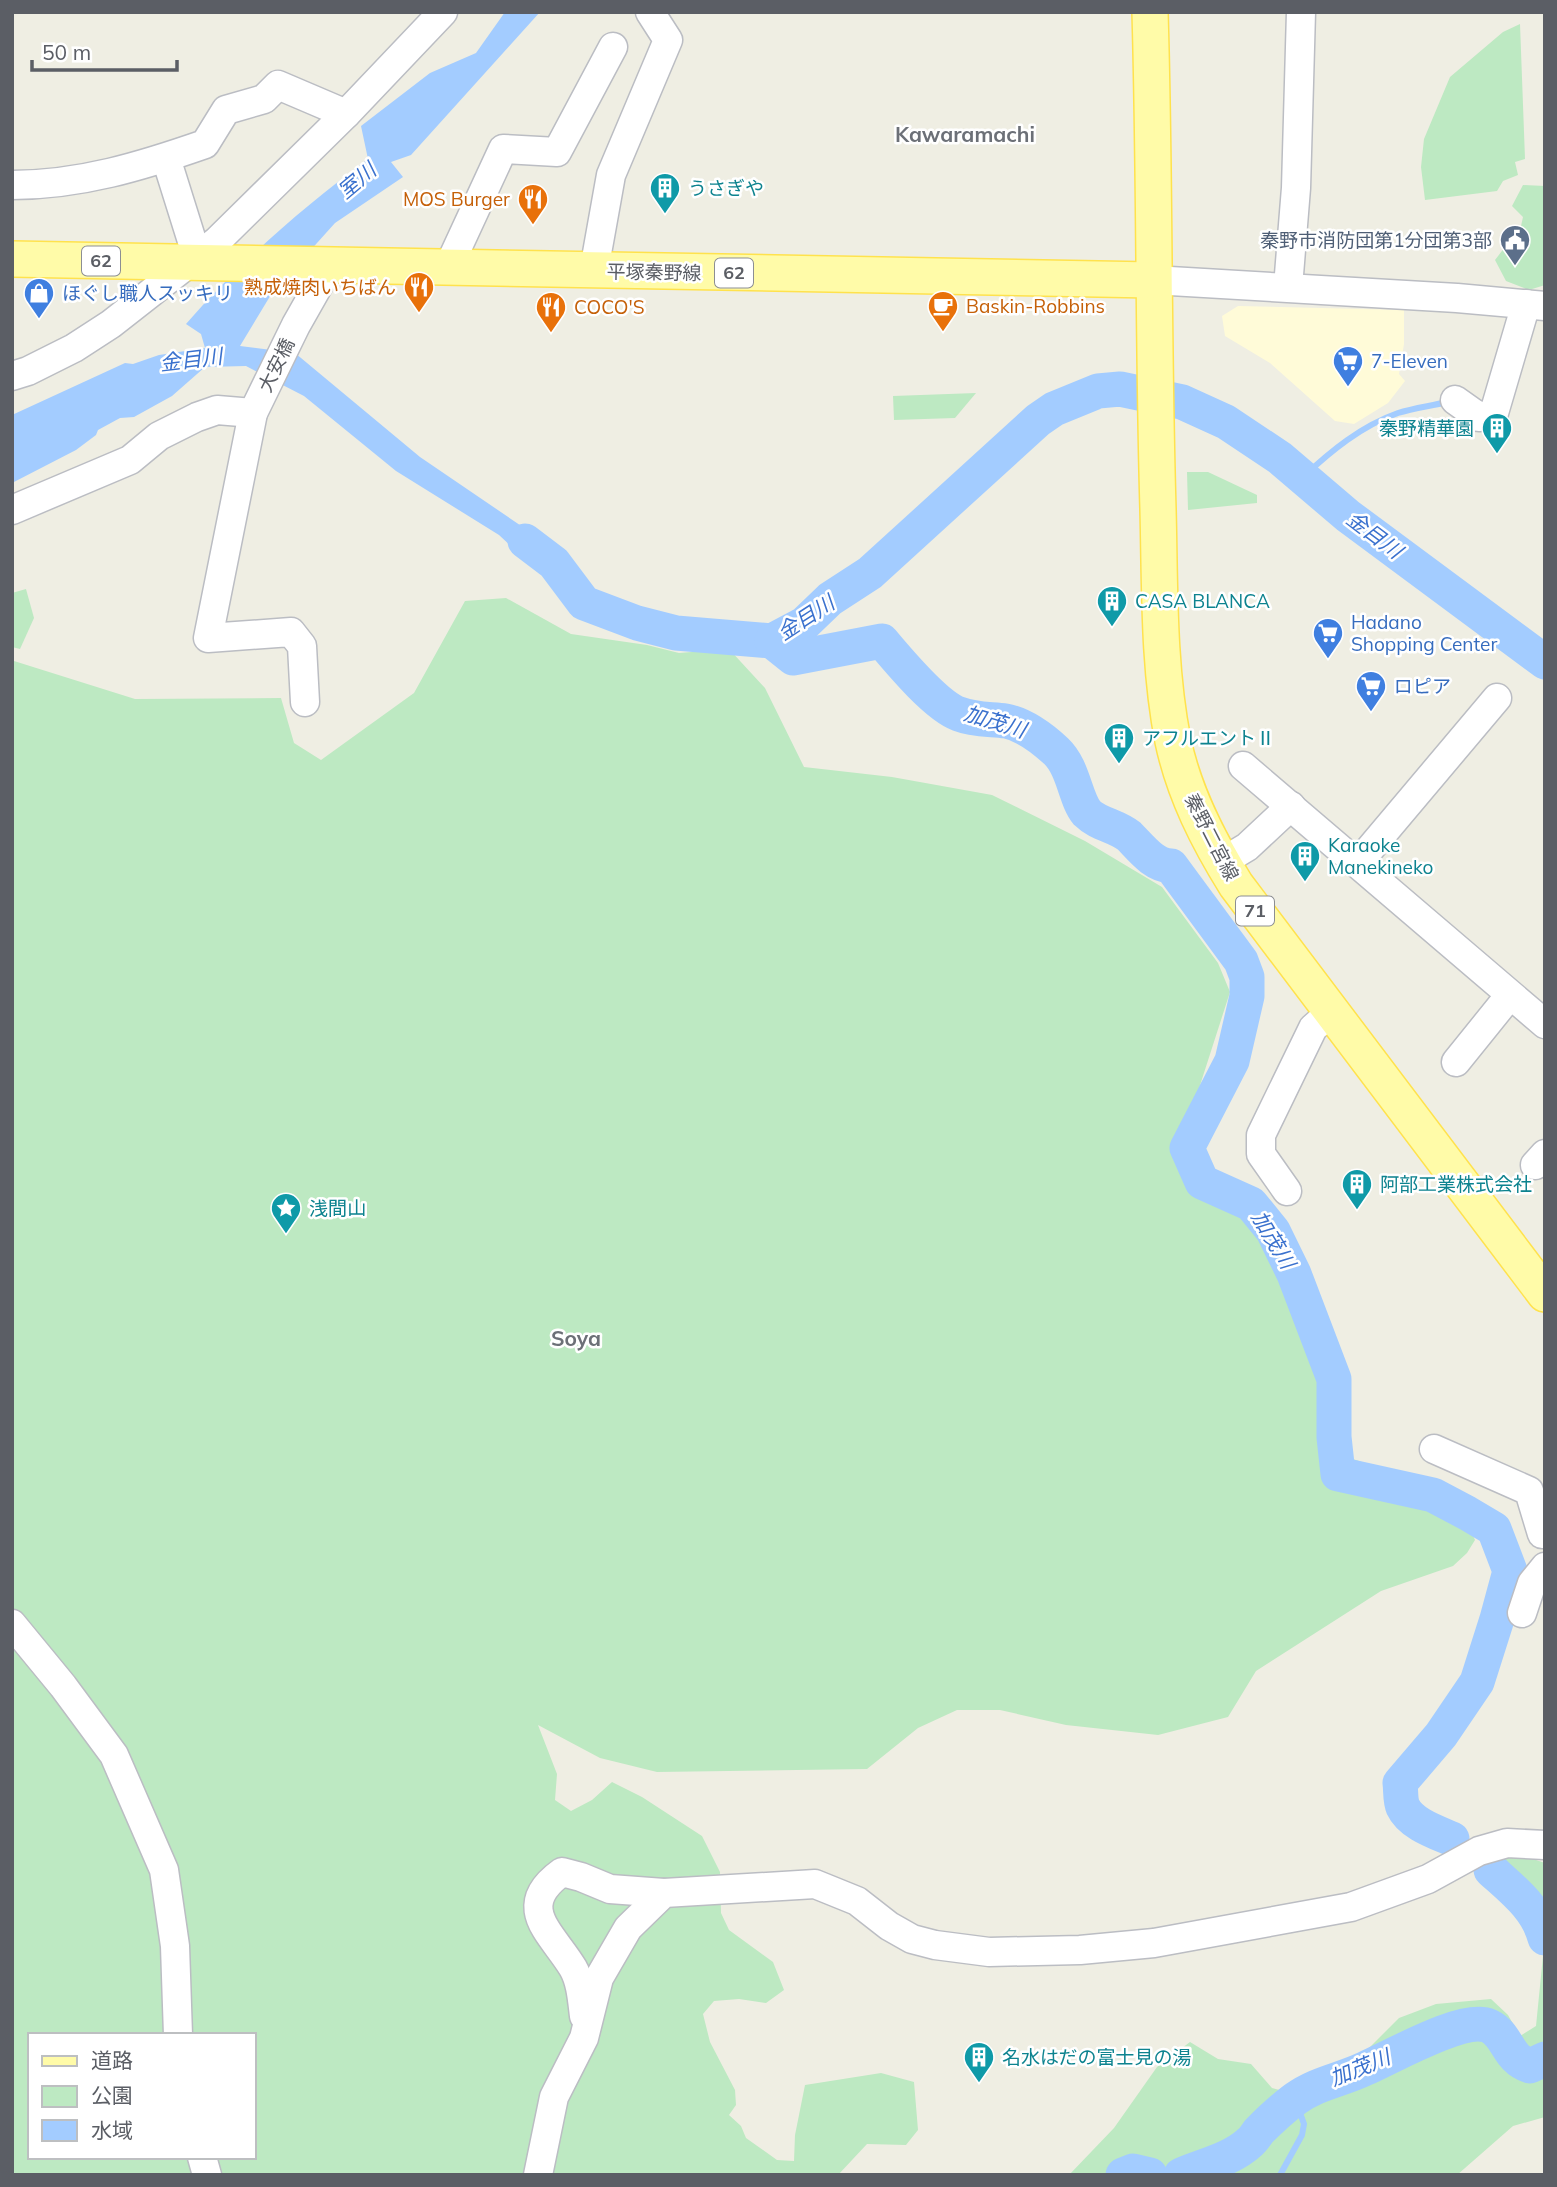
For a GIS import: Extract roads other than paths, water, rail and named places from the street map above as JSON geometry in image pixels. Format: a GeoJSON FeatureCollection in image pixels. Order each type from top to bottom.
{"type":"FeatureCollection","features":[{"type":"Feature","properties":{"kind":"main road"},"geometry":{"type":"LineString","coordinates":[[1150,12],[1154,135],[1153,281]]}},
{"type":"Feature","properties":{"kind":"main road","name":"平塚秦野線"},"geometry":{"type":"LineString","coordinates":[[12,259],[201,260],[447,268],[1153,281]]}},
{"type":"Feature","properties":{"kind":"main road","name":"秦野二宮線"},"geometry":{"type":"LineString","coordinates":[[1153,281],[1162,630],[1173,740],[1191,801],[1236,885],[1545,1294]]}},
{"type":"Feature","properties":{"kind":"street"},"geometry":{"type":"LineString","coordinates":[[12,376],[74,348],[201,260],[443,12]]}},
{"type":"Feature","properties":{"kind":"street"},"geometry":{"type":"LineString","coordinates":[[594,270],[611,175],[668,40],[650,12]]}},
{"type":"Feature","properties":{"kind":"street"},"geometry":{"type":"LineString","coordinates":[[1288,287],[1296,188],[1301,12]]}},
{"type":"Feature","properties":{"kind":"street"},"geometry":{"type":"LineString","coordinates":[[447,268],[503,149],[557,152],[613,47]]}},
{"type":"Feature","properties":{"kind":"street"},"geometry":{"type":"LineString","coordinates":[[12,185],[38,185],[104,176],[205,144],[226,110],[264,99],[278,85],[346,114]]}},
{"type":"Feature","properties":{"kind":"street"},"geometry":{"type":"LineString","coordinates":[[166,158],[192,241],[201,260]]}},
{"type":"Feature","properties":{"kind":"street","name":"大安橋"},"geometry":{"type":"LineString","coordinates":[[305,702],[302,646],[291,632],[208,638],[255,409],[322,265]]}},
{"type":"Feature","properties":{"kind":"street"},"geometry":{"type":"LineString","coordinates":[[1153,281],[1288,287],[1535,305],[1494,413],[1479,417],[1455,400]]}},
{"type":"Feature","properties":{"kind":"street"},"geometry":{"type":"LineString","coordinates":[[12,510],[130,460],[159,436],[197,417],[216,410],[255,409]]}},
{"type":"Feature","properties":{"kind":"street"},"geometry":{"type":"LineString","coordinates":[[1358,863],[1497,698]]}},
{"type":"Feature","properties":{"kind":"street"},"geometry":{"type":"LineString","coordinates":[[1242,766],[1545,1024]]}},
{"type":"Feature","properties":{"kind":"street"},"geometry":{"type":"LineString","coordinates":[[1222,862],[1247,847],[1291,806]]}},
{"type":"Feature","properties":{"kind":"street"},"geometry":{"type":"LineString","coordinates":[[1456,1062],[1510,995]]}},
{"type":"Feature","properties":{"kind":"street"},"geometry":{"type":"LineString","coordinates":[[1287,1191],[1261,1154],[1261,1135],[1313,1028],[1331,1012]]}},
{"type":"Feature","properties":{"kind":"street"},"geometry":{"type":"LineString","coordinates":[[1434,1449],[1457,1473],[1530,1491],[1542,1534],[1545,1534]]}},
{"type":"Feature","properties":{"kind":"street"},"geometry":{"type":"LineString","coordinates":[[1521,1613],[1532,1583],[1545,1567]]}},
{"type":"Feature","properties":{"kind":"street"},"geometry":{"type":"LineString","coordinates":[[12,1624],[63,1686],[114,1755],[164,1870],[176,1946],[178,2033]]}},
{"type":"Feature","properties":{"kind":"street"},"geometry":{"type":"LineString","coordinates":[[586,2025],[580,1983],[573,1968],[545,1931],[538,1915],[540,1894],[548,1882],[562,1872],[610,1889],[664,1893],[815,1884],[857,1901],[889,1926],[912,1939],[961,1950],[1027,1952],[1154,1943],[1352,1907],[1427,1879],[1479,1851],[1507,1843],[1545,1846]]}},
{"type":"Feature","properties":{"kind":"street"},"geometry":{"type":"LineString","coordinates":[[538,2175],[554,2097],[584,2038],[599,1979],[628,1928],[664,1893]]}},
{"type":"Feature","properties":{"kind":"water","name":"室川"},"geometry":{"type":"Polygon","coordinates":[[[505,12],[540,12],[411,155],[391,162],[403,177],[335,223],[272,293],[240,346],[295,353],[420,457],[561,553],[566,574],[514,549],[499,535],[396,471],[304,396],[246,366],[205,367],[172,396],[134,417],[120,418],[98,430],[96,435],[76,450],[12,483],[12,415],[125,363],[133,364],[159,355],[205,348],[201,334],[186,324],[272,237],[368,159],[361,126],[430,73],[476,53],[505,12]]]}},
{"type":"Feature","properties":{"kind":"waterway","name":"金目川"},"geometry":{"type":"LineString","coordinates":[[525,541],[554,563],[584,603],[637,623],[676,633],[772,641],[804,624],[830,599],[870,573],[1038,420],[1054,409],[1098,391],[1120,389],[1182,402],[1226,422],[1280,458],[1348,516],[1545,662]]}},
{"type":"Feature","properties":{"kind":"waterway"},"geometry":{"type":"LineString","coordinates":[[1303,477],[1359,432],[1384,418],[1447,402]]}},
{"type":"Feature","properties":{"kind":"waterway","name":"加茂川"},"geometry":{"type":"LineString","coordinates":[[772,641],[793,658],[882,641],[918,682],[949,709],[970,717],[1006,721],[1033,733],[1062,758],[1087,813],[1129,836],[1159,863],[1171,866],[1241,961],[1247,977],[1247,996],[1232,1061],[1187,1148],[1202,1182],[1251,1204],[1273,1231],[1294,1274],[1334,1379],[1334,1437],[1338,1474],[1433,1495],[1467,1513],[1494,1529],[1510,1571],[1477,1682],[1441,1735],[1400,1783],[1402,1804],[1407,1813],[1424,1827],[1452,1839]]}},
{"type":"Feature","properties":{"kind":"waterway","name":"加茂川"},"geometry":{"type":"LineString","coordinates":[[1491,1870],[1516,1892],[1530,1909],[1545,1938]]}},
{"type":"Feature","properties":{"kind":"waterway","name":"加茂川"},"geometry":{"type":"LineString","coordinates":[[1181,2175],[1242,2149],[1277,2114],[1303,2094],[1445,2032],[1477,2024],[1489,2026],[1500,2035],[1522,2063],[1530,2066],[1545,2059]]}},
{"type":"Feature","properties":{"kind":"waterway"},"geometry":{"type":"LineString","coordinates":[[1280,2175],[1302,2135],[1304,2124],[1295,2099]]}},
{"type":"Feature","properties":{"kind":"waterway","name":"加茂川"},"geometry":{"type":"LineString","coordinates":[[1123,2175],[1133,2171],[1150,2175]]}},
{"type":"Feature","properties":{"kind":"place","name":"うさぎや"},"geometry":{"type":"Point","coordinates":[665,215]}},
{"type":"Feature","properties":{"kind":"place","name":"MOS Burger"},"geometry":{"type":"Point","coordinates":[533,226]}},
{"type":"Feature","properties":{"kind":"place","name":"秦野市消防団第1分団第3部"},"geometry":{"type":"Point","coordinates":[1515,267]}},
{"type":"Feature","properties":{"kind":"place","name":"熟成焼肉いちばん"},"geometry":{"type":"Point","coordinates":[419,314]}},
{"type":"Feature","properties":{"kind":"place","name":"ほぐし職人スッキリ"},"geometry":{"type":"Point","coordinates":[39,320]}},
{"type":"Feature","properties":{"kind":"place","name":"Baskin-Robbins"},"geometry":{"type":"Point","coordinates":[943,333]}},
{"type":"Feature","properties":{"kind":"place","name":"COCO'S"},"geometry":{"type":"Point","coordinates":[551,334]}},
{"type":"Feature","properties":{"kind":"place","name":"7-Eleven"},"geometry":{"type":"Point","coordinates":[1348,388]}},
{"type":"Feature","properties":{"kind":"place","name":"秦野精華園"},"geometry":{"type":"Point","coordinates":[1497,455]}},
{"type":"Feature","properties":{"kind":"place","name":"CASA BLANCA"},"geometry":{"type":"Point","coordinates":[1112,628]}},
{"type":"Feature","properties":{"kind":"place","name":"Hadano Shopping Center"},"geometry":{"type":"Point","coordinates":[1328,660]}},
{"type":"Feature","properties":{"kind":"place","name":"ロピア"},"geometry":{"type":"Point","coordinates":[1371,713]}},
{"type":"Feature","properties":{"kind":"place","name":"アフルエントⅡ"},"geometry":{"type":"Point","coordinates":[1119,765]}},
{"type":"Feature","properties":{"kind":"place","name":"Karaoke Manekineko"},"geometry":{"type":"Point","coordinates":[1305,883]}},
{"type":"Feature","properties":{"kind":"place","name":"阿部工業株式会社"},"geometry":{"type":"Point","coordinates":[1357,1211]}},
{"type":"Feature","properties":{"kind":"place","name":"浅間山"},"geometry":{"type":"Point","coordinates":[286,1235]}},
{"type":"Feature","properties":{"kind":"place","name":"名水はだの富士見の湯"},"geometry":{"type":"Point","coordinates":[979,2084]}},
{"type":"Feature","properties":{"kind":"district","name":"Kawaramachi"},"geometry":{"type":"Point","coordinates":[965,135]}},
{"type":"Feature","properties":{"kind":"district","name":"Soya"},"geometry":{"type":"Point","coordinates":[576,1339]}}]}
